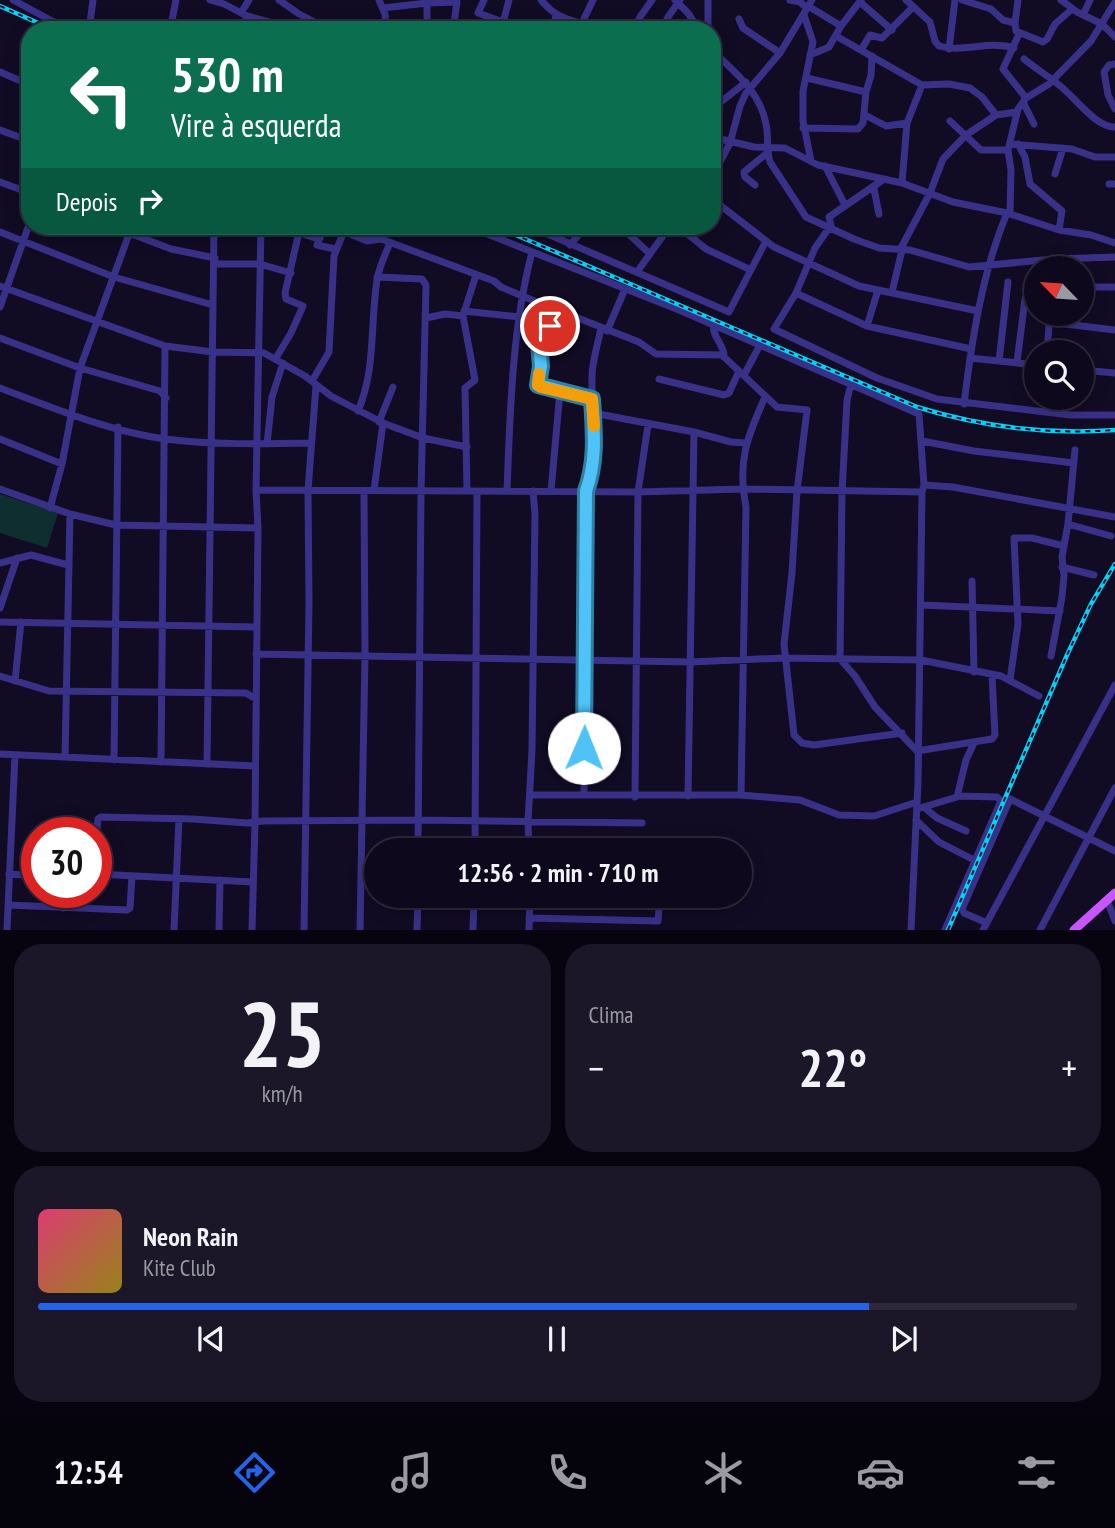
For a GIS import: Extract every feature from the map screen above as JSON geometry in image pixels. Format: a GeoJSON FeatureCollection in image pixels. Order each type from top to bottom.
{"type":"FeatureCollection","features":[{"type":"Feature","properties":{"kind":"main road"},"geometry":{"type":"LineString","coordinates":[[1074,929],[1115,893]]}},
{"type":"Feature","properties":{"kind":"street"},"geometry":{"type":"LineString","coordinates":[[13,0],[52,21]]}},
{"type":"Feature","properties":{"kind":"street"},"geometry":{"type":"LineString","coordinates":[[90,21],[93,0]]}},
{"type":"Feature","properties":{"kind":"street"},"geometry":{"type":"LineString","coordinates":[[172,21],[176,0]]}},
{"type":"Feature","properties":{"kind":"street"},"geometry":{"type":"LineString","coordinates":[[211,0],[244,15],[266,21]]}},
{"type":"Feature","properties":{"kind":"street"},"geometry":{"type":"LineString","coordinates":[[244,21],[248,0]]}},
{"type":"Feature","properties":{"kind":"street"},"geometry":{"type":"LineString","coordinates":[[279,0],[313,21]]}},
{"type":"Feature","properties":{"kind":"street"},"geometry":{"type":"LineString","coordinates":[[484,0],[479,14],[492,21]]}},
{"type":"Feature","properties":{"kind":"street"},"geometry":{"type":"LineString","coordinates":[[503,21],[509,0]]}},
{"type":"Feature","properties":{"kind":"street"},"geometry":{"type":"LineString","coordinates":[[541,0],[556,16],[571,21]]}},
{"type":"Feature","properties":{"kind":"street"},"geometry":{"type":"LineString","coordinates":[[583,21],[593,0]]}},
{"type":"Feature","properties":{"kind":"street"},"geometry":{"type":"LineString","coordinates":[[638,21],[652,0]]}},
{"type":"Feature","properties":{"kind":"street"},"geometry":{"type":"LineString","coordinates":[[708,0],[708,21]]}},
{"type":"Feature","properties":{"kind":"street"},"geometry":{"type":"LineString","coordinates":[[790,0],[800,2],[841,26]]}},
{"type":"Feature","properties":{"kind":"street"},"geometry":{"type":"LineString","coordinates":[[906,0],[930,22],[937,44],[949,49],[1000,44],[1014,48]]}},
{"type":"Feature","properties":{"kind":"street"},"geometry":{"type":"LineString","coordinates":[[949,49],[955,0]]}},
{"type":"Feature","properties":{"kind":"street"},"geometry":{"type":"LineString","coordinates":[[964,0],[991,9],[1003,20],[1015,23]]}},
{"type":"Feature","properties":{"kind":"street"},"geometry":{"type":"LineString","coordinates":[[1018,0],[1015,23],[1019,34],[1003,70],[1024,100],[1034,124]]}},
{"type":"Feature","properties":{"kind":"street"},"geometry":{"type":"LineString","coordinates":[[1061,0],[1072,9],[1102,24],[1115,37]]}},
{"type":"Feature","properties":{"kind":"street"},"geometry":{"type":"LineString","coordinates":[[1083,15],[1090,0]]}},
{"type":"Feature","properties":{"kind":"street"},"geometry":{"type":"LineString","coordinates":[[427,1],[427,21]]}},
{"type":"Feature","properties":{"kind":"street"},"geometry":{"type":"LineString","coordinates":[[381,4],[457,1],[454,21]]}},
{"type":"Feature","properties":{"kind":"street"},"geometry":{"type":"LineString","coordinates":[[667,21],[678,1],[692,21]]}},
{"type":"Feature","properties":{"kind":"street"},"geometry":{"type":"LineString","coordinates":[[810,55],[829,47],[841,26],[861,1],[892,30]]}},
{"type":"Feature","properties":{"kind":"street"},"geometry":{"type":"LineString","coordinates":[[964,404],[978,311],[989,265],[1009,213],[1012,146],[1017,113],[1024,100],[1052,80],[1091,41],[1114,5]]}},
{"type":"Feature","properties":{"kind":"street"},"geometry":{"type":"LineString","coordinates":[[861,50],[870,35],[882,38],[913,6]]}},
{"type":"Feature","properties":{"kind":"street"},"geometry":{"type":"LineString","coordinates":[[721,103],[748,84],[780,53],[807,7]]}},
{"type":"Feature","properties":{"kind":"street"},"geometry":{"type":"LineString","coordinates":[[807,7],[813,42],[803,91],[803,128],[811,161]]}},
{"type":"Feature","properties":{"kind":"street"},"geometry":{"type":"LineString","coordinates":[[1019,34],[1044,42],[1055,24],[1072,9]]}},
{"type":"Feature","properties":{"kind":"street"},"geometry":{"type":"LineString","coordinates":[[555,21],[556,16]]}},
{"type":"Feature","properties":{"kind":"street"},"geometry":{"type":"LineString","coordinates":[[739,19],[743,28],[780,53]]}},
{"type":"Feature","properties":{"kind":"street"},"geometry":{"type":"LineString","coordinates":[[836,36],[922,85],[966,86],[982,97],[996,116]]}},
{"type":"Feature","properties":{"kind":"street"},"geometry":{"type":"LineString","coordinates":[[803,128],[858,129],[865,115],[872,56]]}},
{"type":"Feature","properties":{"kind":"street"},"geometry":{"type":"LineString","coordinates":[[721,58],[748,84],[765,117],[767,150],[774,169],[803,214],[867,244],[919,252],[970,267],[1024,262]]}},
{"type":"Feature","properties":{"kind":"street"},"geometry":{"type":"LineString","coordinates":[[1024,59],[1104,125],[1115,127]]}},
{"type":"Feature","properties":{"kind":"street"},"geometry":{"type":"LineString","coordinates":[[1115,64],[1108,65],[1104,72],[1108,95],[1115,109]]}},
{"type":"Feature","properties":{"kind":"street"},"geometry":{"type":"LineString","coordinates":[[0,72],[21,81]]}},
{"type":"Feature","properties":{"kind":"street"},"geometry":{"type":"LineString","coordinates":[[807,78],[866,92]]}},
{"type":"Feature","properties":{"kind":"street"},"geometry":{"type":"LineString","coordinates":[[721,160],[730,143],[748,84]]}},
{"type":"Feature","properties":{"kind":"street"},"geometry":{"type":"LineString","coordinates":[[902,183],[908,123],[922,85]]}},
{"type":"Feature","properties":{"kind":"street"},"geometry":{"type":"LineString","coordinates":[[892,292],[901,250],[930,193],[940,162],[967,135],[996,116],[1017,113]]}},
{"type":"Feature","properties":{"kind":"street"},"geometry":{"type":"LineString","coordinates":[[865,115],[882,126],[908,123]]}},
{"type":"Feature","properties":{"kind":"street"},"geometry":{"type":"LineString","coordinates":[[950,121],[984,151],[1012,146],[1063,148],[1094,157],[1115,157]]}},
{"type":"Feature","properties":{"kind":"street"},"geometry":{"type":"LineString","coordinates":[[0,130],[21,138]]}},
{"type":"Feature","properties":{"kind":"street"},"geometry":{"type":"LineString","coordinates":[[721,140],[767,150],[785,148],[825,166],[902,183],[962,204],[1009,213],[1059,230],[1091,235],[1115,243]]}},
{"type":"Feature","properties":{"kind":"street"},"geometry":{"type":"LineString","coordinates":[[1012,146],[1025,157],[1030,184],[1062,211],[1059,230]]}},
{"type":"Feature","properties":{"kind":"street"},"geometry":{"type":"LineString","coordinates":[[1055,174],[1063,148]]}},
{"type":"Feature","properties":{"kind":"street"},"geometry":{"type":"LineString","coordinates":[[755,185],[745,177],[744,172],[767,150]]}},
{"type":"Feature","properties":{"kind":"street"},"geometry":{"type":"LineString","coordinates":[[825,166],[845,205]]}},
{"type":"Feature","properties":{"kind":"street"},"geometry":{"type":"LineString","coordinates":[[884,180],[830,217],[832,224],[818,242],[796,293],[774,329],[892,385],[937,399],[1083,416],[1115,415]]}},
{"type":"Feature","properties":{"kind":"street"},"geometry":{"type":"LineString","coordinates":[[0,182],[21,190]]}},
{"type":"Feature","properties":{"kind":"street"},"geometry":{"type":"LineString","coordinates":[[874,188],[879,215]]}},
{"type":"Feature","properties":{"kind":"street"},"geometry":{"type":"LineString","coordinates":[[721,206],[766,241],[859,286],[978,311]]}},
{"type":"Feature","properties":{"kind":"street"},"geometry":{"type":"LineString","coordinates":[[0,232],[114,277],[213,305]]}},
{"type":"Feature","properties":{"kind":"street"},"geometry":{"type":"LineString","coordinates":[[0,307],[3,288],[25,235]]}},
{"type":"Feature","properties":{"kind":"street"},"geometry":{"type":"LineString","coordinates":[[50,508],[62,464],[80,368],[128,235]]}},
{"type":"Feature","properties":{"kind":"street"},"geometry":{"type":"LineString","coordinates":[[141,235],[171,248],[214,261],[260,264],[291,273]]}},
{"type":"Feature","properties":{"kind":"street"},"geometry":{"type":"LineString","coordinates":[[207,764],[214,235]]}},
{"type":"Feature","properties":{"kind":"street"},"geometry":{"type":"LineString","coordinates":[[252,929],[261,235]]}},
{"type":"Feature","properties":{"kind":"street"},"geometry":{"type":"LineString","coordinates":[[267,444],[280,361],[303,306],[285,297],[298,235]]}},
{"type":"Feature","properties":{"kind":"street"},"geometry":{"type":"LineString","coordinates":[[307,235],[318,239]]}},
{"type":"Feature","properties":{"kind":"street"},"geometry":{"type":"LineString","coordinates":[[320,235],[317,245],[335,249]]}},
{"type":"Feature","properties":{"kind":"street"},"geometry":{"type":"LineString","coordinates":[[304,929],[308,491],[314,383],[328,352],[335,249],[342,235]]}},
{"type":"Feature","properties":{"kind":"street"},"geometry":{"type":"LineString","coordinates":[[357,235],[367,240],[376,239],[390,243],[494,281],[559,311],[639,342],[656,354],[724,357],[765,397],[782,409],[799,408],[808,411],[797,491],[784,658],[788,672],[792,728],[796,738],[802,743],[828,744],[902,733]]}},
{"type":"Feature","properties":{"kind":"street"},"geometry":{"type":"LineString","coordinates":[[490,235],[713,325],[917,412],[922,440],[922,605],[917,751],[919,806],[911,929]]}},
{"type":"Feature","properties":{"kind":"street"},"geometry":{"type":"LineString","coordinates":[[548,235],[729,312],[766,241]]}},
{"type":"Feature","properties":{"kind":"street"},"geometry":{"type":"LineString","coordinates":[[570,245],[578,235]]}},
{"type":"Feature","properties":{"kind":"street"},"geometry":{"type":"LineString","coordinates":[[630,235],[649,253]]}},
{"type":"Feature","properties":{"kind":"street"},"geometry":{"type":"LineString","coordinates":[[637,272],[663,235]]}},
{"type":"Feature","properties":{"kind":"street"},"geometry":{"type":"LineString","coordinates":[[689,235],[706,249],[751,270]]}},
{"type":"Feature","properties":{"kind":"street"},"geometry":{"type":"LineString","coordinates":[[358,411],[368,386],[377,277],[390,243]]}},
{"type":"Feature","properties":{"kind":"street"},"geometry":{"type":"LineString","coordinates":[[507,491],[523,288],[533,252]]}},
{"type":"Feature","properties":{"kind":"street"},"geometry":{"type":"LineString","coordinates":[[1094,258],[1115,257]]}},
{"type":"Feature","properties":{"kind":"street"},"geometry":{"type":"LineString","coordinates":[[467,491],[465,387],[475,380],[464,314],[477,275]]}},
{"type":"Feature","properties":{"kind":"street"},"geometry":{"type":"LineString","coordinates":[[377,277],[414,278],[423,280],[426,285],[418,838]]}},
{"type":"Feature","properties":{"kind":"street"},"geometry":{"type":"LineString","coordinates":[[999,361],[1007,282]]}},
{"type":"Feature","properties":{"kind":"street"},"geometry":{"type":"LineString","coordinates":[[1094,287],[1115,287]]}},
{"type":"Feature","properties":{"kind":"street"},"geometry":{"type":"LineString","coordinates":[[3,288],[165,346],[213,352],[260,352],[280,361],[381,423],[423,438],[467,447]]}},
{"type":"Feature","properties":{"kind":"street"},"geometry":{"type":"LineString","coordinates":[[584,795],[586,491],[595,456],[592,371],[604,329],[625,289]]}},
{"type":"Feature","properties":{"kind":"street"},"geometry":{"type":"LineString","coordinates":[[867,326],[878,290]]}},
{"type":"Feature","properties":{"kind":"street"},"geometry":{"type":"LineString","coordinates":[[796,293],[867,326],[999,361],[1024,363]]}},
{"type":"Feature","properties":{"kind":"street"},"geometry":{"type":"LineString","coordinates":[[1017,362],[1024,307]]}},
{"type":"Feature","properties":{"kind":"street"},"geometry":{"type":"LineString","coordinates":[[559,311],[539,344],[541,366],[538,385],[592,399]]}},
{"type":"Feature","properties":{"kind":"street"},"geometry":{"type":"LineString","coordinates":[[426,318],[445,314],[520,317]]}},
{"type":"Feature","properties":{"kind":"street"},"geometry":{"type":"LineString","coordinates":[[713,325],[724,350],[724,357]]}},
{"type":"Feature","properties":{"kind":"street"},"geometry":{"type":"LineString","coordinates":[[1082,326],[1115,330]]}},
{"type":"Feature","properties":{"kind":"street"},"geometry":{"type":"LineString","coordinates":[[0,338],[80,368],[163,388]]}},
{"type":"Feature","properties":{"kind":"street"},"geometry":{"type":"LineString","coordinates":[[659,379],[724,395],[729,393],[760,345]]}},
{"type":"Feature","properties":{"kind":"street"},"geometry":{"type":"LineString","coordinates":[[161,762],[165,346]]}},
{"type":"Feature","properties":{"kind":"street"},"geometry":{"type":"LineString","coordinates":[[1094,371],[1115,373]]}},
{"type":"Feature","properties":{"kind":"street"},"geometry":{"type":"LineString","coordinates":[[851,384],[847,400],[842,492],[840,659],[875,707],[917,751]]}},
{"type":"Feature","properties":{"kind":"street"},"geometry":{"type":"LineString","coordinates":[[0,387],[71,415],[164,439],[258,444],[311,443]]}},
{"type":"Feature","properties":{"kind":"street"},"geometry":{"type":"LineString","coordinates":[[374,490],[381,423],[393,387]]}},
{"type":"Feature","properties":{"kind":"street"},"geometry":{"type":"LineString","coordinates":[[551,491],[560,391]]}},
{"type":"Feature","properties":{"kind":"street"},"geometry":{"type":"LineString","coordinates":[[741,795],[745,443],[765,397]]}},
{"type":"Feature","properties":{"kind":"street"},"geometry":{"type":"LineString","coordinates":[[259,399],[272,403]]}},
{"type":"Feature","properties":{"kind":"street"},"geometry":{"type":"LineString","coordinates":[[593,413],[745,443]]}},
{"type":"Feature","properties":{"kind":"street"},"geometry":{"type":"LineString","coordinates":[[635,797],[638,492],[648,425]]}},
{"type":"Feature","properties":{"kind":"street"},"geometry":{"type":"LineString","coordinates":[[114,760],[118,428]]}},
{"type":"Feature","properties":{"kind":"street"},"geometry":{"type":"LineString","coordinates":[[688,796],[694,432]]}},
{"type":"Feature","properties":{"kind":"street"},"geometry":{"type":"LineString","coordinates":[[0,439],[62,464]]}},
{"type":"Feature","properties":{"kind":"street"},"geometry":{"type":"LineString","coordinates":[[922,440],[984,452],[1074,463]]}},
{"type":"Feature","properties":{"kind":"street"},"geometry":{"type":"LineString","coordinates":[[1051,656],[1060,611],[1075,450]]}},
{"type":"Feature","properties":{"kind":"street"},"geometry":{"type":"LineString","coordinates":[[256,490],[638,492],[743,489],[842,492],[953,487],[1115,517],[1115,511]]}},
{"type":"Feature","properties":{"kind":"street"},"geometry":{"type":"LineString","coordinates":[[0,489],[50,508],[116,525],[258,528]]}},
{"type":"Feature","properties":{"kind":"street"},"geometry":{"type":"LineString","coordinates":[[360,929],[365,654],[364,491]]}},
{"type":"Feature","properties":{"kind":"street"},"geometry":{"type":"LineString","coordinates":[[475,838],[477,491]]}},
{"type":"Feature","properties":{"kind":"street"},"geometry":{"type":"LineString","coordinates":[[529,838],[535,514],[533,491]]}},
{"type":"Feature","properties":{"kind":"street"},"geometry":{"type":"LineString","coordinates":[[65,757],[70,514]]}},
{"type":"Feature","properties":{"kind":"street"},"geometry":{"type":"LineString","coordinates":[[1068,524],[1111,536]]}},
{"type":"Feature","properties":{"kind":"street"},"geometry":{"type":"LineString","coordinates":[[1010,680],[1018,624],[1014,538],[1032,538],[1064,546]]}},
{"type":"Feature","properties":{"kind":"street"},"geometry":{"type":"LineString","coordinates":[[0,563],[37,556],[68,565]]}},
{"type":"Feature","properties":{"kind":"street"},"geometry":{"type":"LineString","coordinates":[[0,608],[17,558]]}},
{"type":"Feature","properties":{"kind":"street"},"geometry":{"type":"LineString","coordinates":[[1062,567],[1094,575]]}},
{"type":"Feature","properties":{"kind":"street"},"geometry":{"type":"LineString","coordinates":[[972,581],[974,672]]}},
{"type":"Feature","properties":{"kind":"street"},"geometry":{"type":"LineString","coordinates":[[922,605],[1060,611]]}},
{"type":"Feature","properties":{"kind":"street"},"geometry":{"type":"LineString","coordinates":[[0,622],[255,627]]}},
{"type":"Feature","properties":{"kind":"street"},"geometry":{"type":"LineString","coordinates":[[15,681],[21,622]]}},
{"type":"Feature","properties":{"kind":"street"},"geometry":{"type":"LineString","coordinates":[[256,654],[690,662],[784,658],[921,660],[1010,680],[1039,696]]}},
{"type":"Feature","properties":{"kind":"street"},"geometry":{"type":"LineString","coordinates":[[917,751],[992,739],[995,735],[992,675]]}},
{"type":"Feature","properties":{"kind":"street"},"geometry":{"type":"LineString","coordinates":[[0,676],[49,691],[246,693],[256,690]]}},
{"type":"Feature","properties":{"kind":"street"},"geometry":{"type":"LineString","coordinates":[[1115,685],[1044,816],[985,926],[962,909],[1008,800],[1011,799],[1044,816],[1115,851]]}},
{"type":"Feature","properties":{"kind":"street"},"geometry":{"type":"LineString","coordinates":[[246,693],[256,699]]}},
{"type":"Feature","properties":{"kind":"street"},"geometry":{"type":"LineString","coordinates":[[958,796],[966,760],[974,743]]}},
{"type":"Feature","properties":{"kind":"street"},"geometry":{"type":"LineString","coordinates":[[0,754],[255,766]]}},
{"type":"Feature","properties":{"kind":"street"},"geometry":{"type":"LineString","coordinates":[[7,929],[15,755]]}},
{"type":"Feature","properties":{"kind":"street"},"geometry":{"type":"LineString","coordinates":[[1040,929],[1115,788]]}},
{"type":"Feature","properties":{"kind":"street"},"geometry":{"type":"LineString","coordinates":[[530,795],[741,795],[800,800],[834,814],[865,816],[958,796],[997,797],[1001,801],[945,929]]}},
{"type":"Feature","properties":{"kind":"street"},"geometry":{"type":"LineString","coordinates":[[919,806],[937,818],[966,831]]}},
{"type":"Feature","properties":{"kind":"street"},"geometry":{"type":"LineString","coordinates":[[112,817],[255,823],[418,820],[642,823]]}},
{"type":"Feature","properties":{"kind":"street"},"geometry":{"type":"LineString","coordinates":[[174,929],[178,819]]}},
{"type":"Feature","properties":{"kind":"street"},"geometry":{"type":"LineString","coordinates":[[916,820],[939,842],[976,861]]}},
{"type":"Feature","properties":{"kind":"street"},"geometry":{"type":"LineString","coordinates":[[9,874],[21,875]]}},
{"type":"Feature","properties":{"kind":"street"},"geometry":{"type":"LineString","coordinates":[[112,875],[253,882]]}},
{"type":"Feature","properties":{"kind":"street"},"geometry":{"type":"LineString","coordinates":[[63,908],[128,911],[131,908],[132,876]]}},
{"type":"Feature","properties":{"kind":"street"},"geometry":{"type":"LineString","coordinates":[[219,929],[220,880]]}},
{"type":"Feature","properties":{"kind":"street"},"geometry":{"type":"LineString","coordinates":[[1107,900],[1115,921]]}},
{"type":"Feature","properties":{"kind":"street"},"geometry":{"type":"LineString","coordinates":[[8,905],[21,906]]}},
{"type":"Feature","properties":{"kind":"street"},"geometry":{"type":"LineString","coordinates":[[417,929],[418,908]]}},
{"type":"Feature","properties":{"kind":"street"},"geometry":{"type":"LineString","coordinates":[[473,929],[474,908]]}},
{"type":"Feature","properties":{"kind":"street"},"geometry":{"type":"LineString","coordinates":[[529,908],[529,929]]}},
{"type":"Feature","properties":{"kind":"street"},"geometry":{"type":"LineString","coordinates":[[659,908],[658,921],[661,929]]}},
{"type":"Feature","properties":{"kind":"street"},"geometry":{"type":"LineString","coordinates":[[529,918],[658,921]]}},
{"type":"Feature","properties":{"kind":"green space"},"geometry":{"type":"Polygon","coordinates":[[[0,494],[58,513],[47,548],[0,533],[0,494]]]}},
{"type":"Feature","properties":{"kind":"railway"},"geometry":{"type":"LineString","coordinates":[[0,6],[34,21]]}},
{"type":"Feature","properties":{"kind":"railway"},"geometry":{"type":"LineString","coordinates":[[516,235],[917,407],[966,420],[1015,428],[1115,430]]}},
{"type":"Feature","properties":{"kind":"railway"},"geometry":{"type":"LineString","coordinates":[[948,930],[1067,655],[1091,604],[1115,564]]}},
{"type":"Feature","properties":{"kind":"slow traffic"},"geometry":{"type":"LineString","coordinates":[[539,374],[538,385],[541,387],[592,399],[594,426]]}},
{"type":"Feature","properties":{"kind":"route"},"geometry":{"type":"LineString","coordinates":[[550,326],[538,348],[541,366],[538,385],[592,399],[596,441],[592,473],[586,491],[584,748]]}}]}
